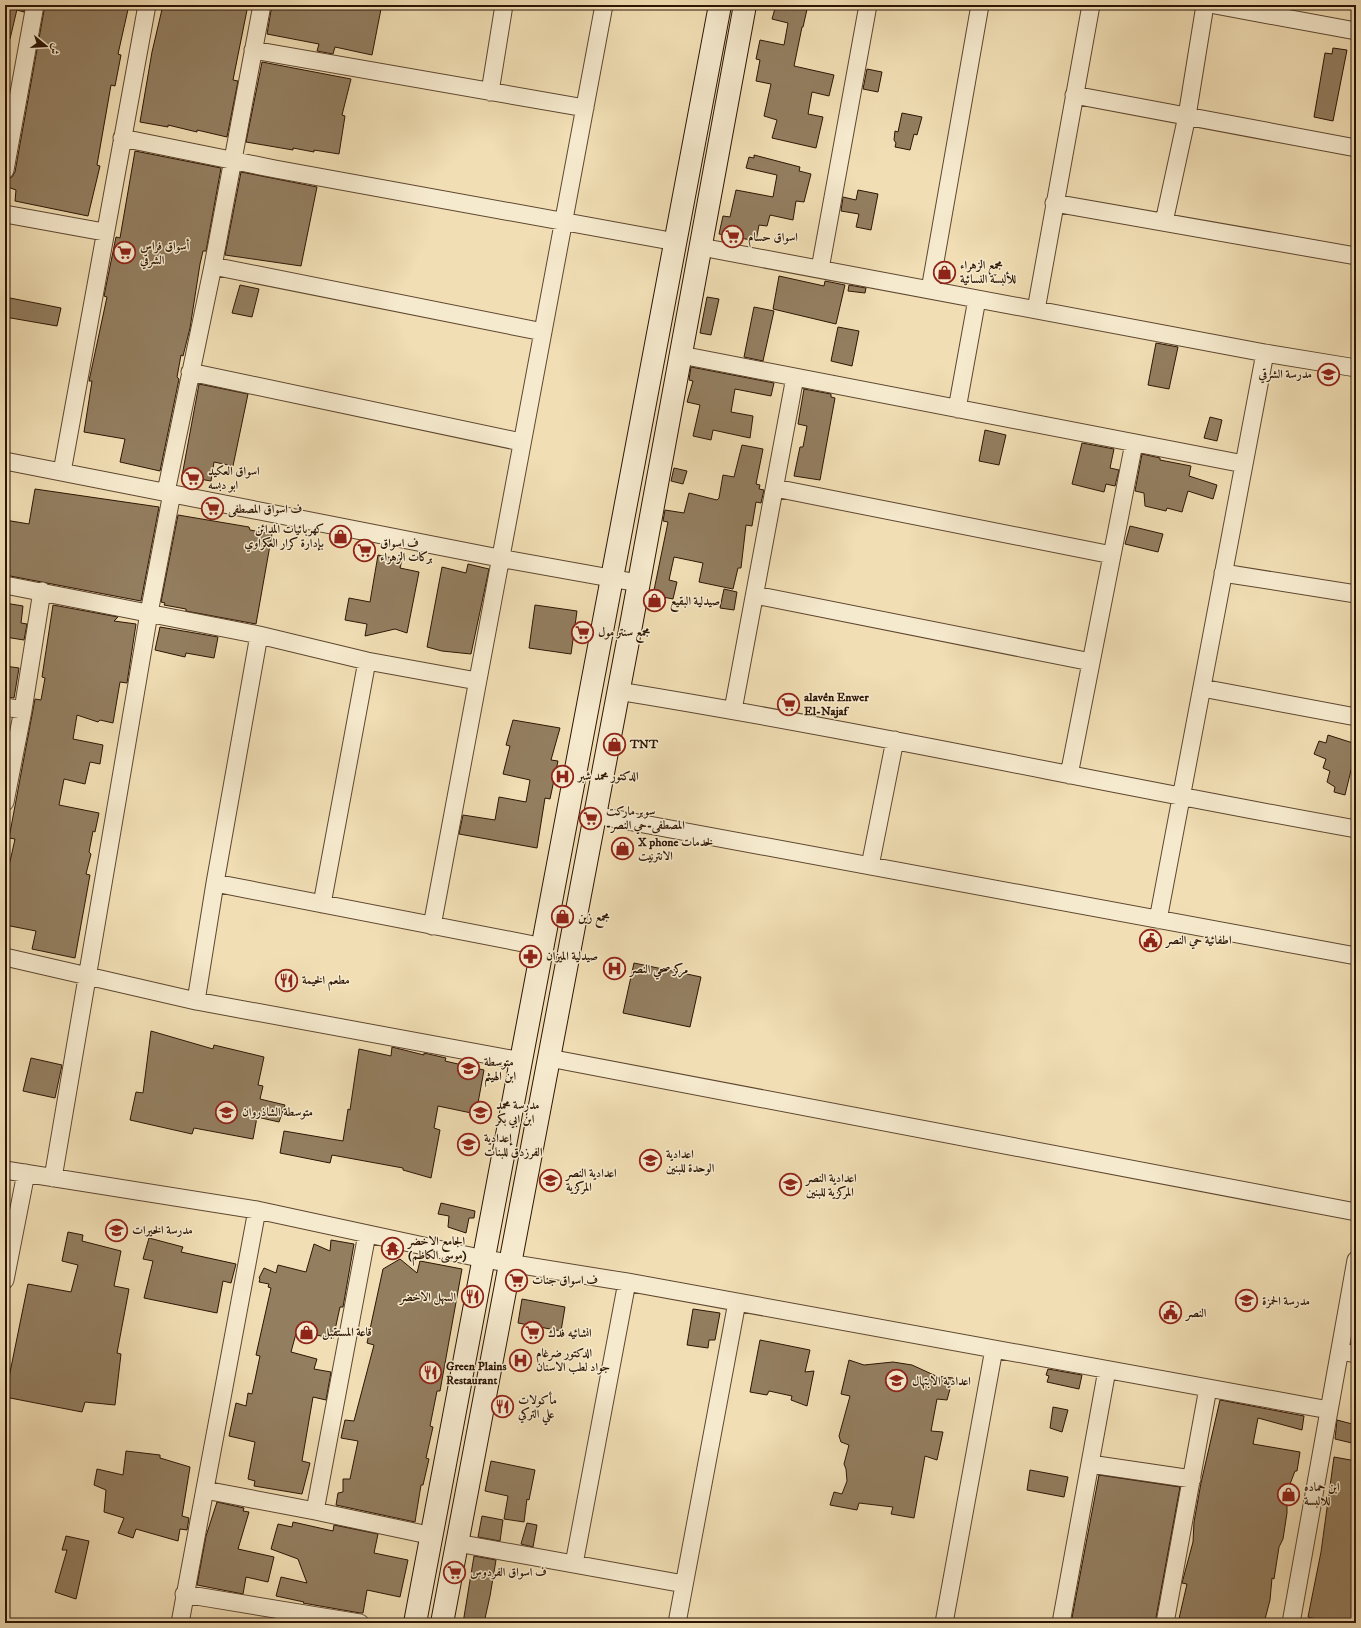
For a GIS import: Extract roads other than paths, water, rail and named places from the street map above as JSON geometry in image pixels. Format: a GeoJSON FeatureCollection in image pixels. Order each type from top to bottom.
{"type":"FeatureCollection","features":[{"type":"Feature","properties":{"kind":"street"},"geometry":{"type":"LineString","coordinates":[[5,170],[35,5]]}},
{"type":"Feature","properties":{"kind":"street"},"geometry":{"type":"LineString","coordinates":[[62,472],[104,232],[147,5]]}},
{"type":"Feature","properties":{"kind":"street"},"geometry":{"type":"LineString","coordinates":[[53,1178],[190,372],[213,266],[262,5]]}},
{"type":"Feature","properties":{"kind":"street"},"geometry":{"type":"LineString","coordinates":[[490,92],[504,5]]}},
{"type":"Feature","properties":{"kind":"street"},"geometry":{"type":"LineString","coordinates":[[432,926],[499,558],[604,5]]}},
{"type":"Feature","properties":{"kind":"street"},"geometry":{"type":"LineString","coordinates":[[820,269],[868,5]]}},
{"type":"Feature","properties":{"kind":"street"},"geometry":{"type":"LineString","coordinates":[[930,290],[980,5]]}},
{"type":"Feature","properties":{"kind":"street"},"geometry":{"type":"LineString","coordinates":[[1036,310],[1054,203],[1091,5]]}},
{"type":"Feature","properties":{"kind":"street"},"geometry":{"type":"LineString","coordinates":[[1164,222],[1187,116],[1204,5]]}},
{"type":"Feature","properties":{"kind":"street"},"geometry":{"type":"LineString","coordinates":[[1216,5],[1356,32]]}},
{"type":"Feature","properties":{"kind":"street"},"geometry":{"type":"LineString","coordinates":[[416,1623],[614,578],[720,6],[745,8],[632,620],[442,1623]]}},
{"type":"Feature","properties":{"kind":"street"},"geometry":{"type":"LineString","coordinates":[[253,50],[585,108]]}},
{"type":"Feature","properties":{"kind":"street"},"geometry":{"type":"LineString","coordinates":[[1074,95],[1356,148]]}},
{"type":"Feature","properties":{"kind":"street"},"geometry":{"type":"LineString","coordinates":[[122,138],[233,159],[275,169],[676,242]]}},
{"type":"Feature","properties":{"kind":"street"},"geometry":{"type":"LineString","coordinates":[[1054,203],[1356,256]]}},
{"type":"Feature","properties":{"kind":"street"},"geometry":{"type":"LineString","coordinates":[[5,214],[104,232]]}},
{"type":"Feature","properties":{"kind":"street"},"geometry":{"type":"LineString","coordinates":[[701,246],[1265,353],[1356,368]]}},
{"type":"Feature","properties":{"kind":"street"},"geometry":{"type":"LineString","coordinates":[[213,266],[543,332]]}},
{"type":"Feature","properties":{"kind":"street"},"geometry":{"type":"LineString","coordinates":[[957,408],[978,299]]}},
{"type":"Feature","properties":{"kind":"street"},"geometry":{"type":"LineString","coordinates":[[1158,920],[1265,353]]}},
{"type":"Feature","properties":{"kind":"street"},"geometry":{"type":"LineString","coordinates":[[681,355],[1244,464]]}},
{"type":"Feature","properties":{"kind":"street"},"geometry":{"type":"LineString","coordinates":[[190,372],[521,442]]}},
{"type":"Feature","properties":{"kind":"street"},"geometry":{"type":"LineString","coordinates":[[733,710],[795,377]]}},
{"type":"Feature","properties":{"kind":"street"},"geometry":{"type":"LineString","coordinates":[[1069,775],[1134,443]]}},
{"type":"Feature","properties":{"kind":"street"},"geometry":{"type":"LineString","coordinates":[[5,461],[499,558],[638,583]]}},
{"type":"Feature","properties":{"kind":"street"},"geometry":{"type":"LineString","coordinates":[[775,488],[1112,555]]}},
{"type":"Feature","properties":{"kind":"street"},"geometry":{"type":"LineString","coordinates":[[618,553],[623,560],[629,564],[636,564],[643,560]]}},
{"type":"Feature","properties":{"kind":"street"},"geometry":{"type":"LineString","coordinates":[[1223,573],[1356,594]]}},
{"type":"Feature","properties":{"kind":"street"},"geometry":{"type":"LineString","coordinates":[[5,585],[42,591],[259,635],[366,661],[477,681]]}},
{"type":"Feature","properties":{"kind":"street"},"geometry":{"type":"LineString","coordinates":[[5,802],[23,710],[42,591]]}},
{"type":"Feature","properties":{"kind":"street"},"geometry":{"type":"LineString","coordinates":[[755,595],[1091,662]]}},
{"type":"Feature","properties":{"kind":"street"},"geometry":{"type":"LineString","coordinates":[[606,617],[613,612],[620,612],[626,614],[632,620]]}},
{"type":"Feature","properties":{"kind":"street"},"geometry":{"type":"LineString","coordinates":[[196,1002],[215,883],[259,635]]}},
{"type":"Feature","properties":{"kind":"street"},"geometry":{"type":"LineString","coordinates":[[322,904],[366,661]]}},
{"type":"Feature","properties":{"kind":"street"},"geometry":{"type":"LineString","coordinates":[[1202,688],[1356,717]]}},
{"type":"Feature","properties":{"kind":"street"},"geometry":{"type":"LineString","coordinates":[[618,690],[895,740],[1181,798],[1356,829]]}},
{"type":"Feature","properties":{"kind":"street"},"geometry":{"type":"LineString","coordinates":[[5,707],[23,710]]}},
{"type":"Feature","properties":{"kind":"street"},"geometry":{"type":"LineString","coordinates":[[870,866],[895,740]]}},
{"type":"Feature","properties":{"kind":"street"},"geometry":{"type":"LineString","coordinates":[[595,815],[1356,956]]}},
{"type":"Feature","properties":{"kind":"street"},"geometry":{"type":"LineString","coordinates":[[215,883],[544,947]]}},
{"type":"Feature","properties":{"kind":"street"},"geometry":{"type":"LineString","coordinates":[[5,957],[87,975],[196,1002],[522,1061]]}},
{"type":"Feature","properties":{"kind":"street"},"geometry":{"type":"LineString","coordinates":[[549,1058],[1356,1212]]}},
{"type":"Feature","properties":{"kind":"street"},"geometry":{"type":"LineString","coordinates":[[5,1170],[258,1210],[484,1259],[627,1282],[1329,1410]]}},
{"type":"Feature","properties":{"kind":"street"},"geometry":{"type":"LineString","coordinates":[[5,1280],[26,1173]]}},
{"type":"Feature","properties":{"kind":"street"},"geometry":{"type":"LineString","coordinates":[[180,1623],[184,1594],[258,1210]]}},
{"type":"Feature","properties":{"kind":"street"},"geometry":{"type":"LineString","coordinates":[[492,1221],[496,1228],[502,1231],[509,1231],[517,1226]]}},
{"type":"Feature","properties":{"kind":"street"},"geometry":{"type":"LineString","coordinates":[[315,1511],[366,1234]]}},
{"type":"Feature","properties":{"kind":"street"},"geometry":{"type":"LineString","coordinates":[[1291,1623],[1329,1410],[1348,1352],[1356,1260]]}},
{"type":"Feature","properties":{"kind":"street"},"geometry":{"type":"LineString","coordinates":[[574,1564],[627,1282]]}},
{"type":"Feature","properties":{"kind":"street"},"geometry":{"type":"LineString","coordinates":[[479,1291],[485,1287],[492,1287],[498,1289],[504,1296]]}},
{"type":"Feature","properties":{"kind":"street"},"geometry":{"type":"LineString","coordinates":[[677,1623],[737,1302]]}},
{"type":"Feature","properties":{"kind":"street"},"geometry":{"type":"LineString","coordinates":[[944,1623],[994,1349]]}},
{"type":"Feature","properties":{"kind":"street"},"geometry":{"type":"LineString","coordinates":[[1061,1623],[1107,1370]]}},
{"type":"Feature","properties":{"kind":"street"},"geometry":{"type":"LineString","coordinates":[[1165,1623],[1208,1388]]}},
{"type":"Feature","properties":{"kind":"street"},"geometry":{"type":"LineString","coordinates":[[1090,1464],[1192,1479]]}},
{"type":"Feature","properties":{"kind":"street"},"geometry":{"type":"LineString","coordinates":[[205,1490],[315,1511],[432,1536]]}},
{"type":"Feature","properties":{"kind":"street"},"geometry":{"type":"LineString","coordinates":[[457,1543],[684,1584]]}},
{"type":"Feature","properties":{"kind":"street"},"geometry":{"type":"LineString","coordinates":[[184,1594],[295,1618],[360,1623]]}},
{"type":"Feature","properties":{"kind":"place","name":"اسواق حسام"},"geometry":{"type":"Point","coordinates":[732,237]}},
{"type":"Feature","properties":{"kind":"place","name":"أسواق فراس الشرقي"},"geometry":{"type":"Point","coordinates":[124,253]}},
{"type":"Feature","properties":{"kind":"place","name":"مجمع الزهراء للألبسة النسائية"},"geometry":{"type":"Point","coordinates":[944,272]}},
{"type":"Feature","properties":{"kind":"place","name":"مدرسة الشرقي"},"geometry":{"type":"Point","coordinates":[1328,374]}},
{"type":"Feature","properties":{"kind":"place","name":"اسواق العكيد ابو دبسه"},"geometry":{"type":"Point","coordinates":[192,478]}},
{"type":"Feature","properties":{"kind":"place","name":"ف اسواق المصطفى"},"geometry":{"type":"Point","coordinates":[213,509]}},
{"type":"Feature","properties":{"kind":"place","name":"كهربائيات المدائن بإدارة كرار العكراوي"},"geometry":{"type":"Point","coordinates":[340,536]}},
{"type":"Feature","properties":{"kind":"place","name":"ف اسواق بركات الزهراء"},"geometry":{"type":"Point","coordinates":[365,550]}},
{"type":"Feature","properties":{"kind":"place","name":"صيدلية البقيع"},"geometry":{"type":"Point","coordinates":[654,601]}},
{"type":"Feature","properties":{"kind":"place","name":"مجمع سنتر مول"},"geometry":{"type":"Point","coordinates":[582,632]}},
{"type":"Feature","properties":{"kind":"place","name":"alavên Enwer El-Najaf"},"geometry":{"type":"Point","coordinates":[788,704]}},
{"type":"Feature","properties":{"kind":"place","name":"TNT"},"geometry":{"type":"Point","coordinates":[614,744]}},
{"type":"Feature","properties":{"kind":"place","name":"الدكتور محمد شبر"},"geometry":{"type":"Point","coordinates":[563,776]}},
{"type":"Feature","properties":{"kind":"place","name":"سوبر ماركت -المصطفى-حي النصر"},"geometry":{"type":"Point","coordinates":[591,818]}},
{"type":"Feature","properties":{"kind":"place","name":"X phone لخدمات الانترنيت"},"geometry":{"type":"Point","coordinates":[622,849]}},
{"type":"Feature","properties":{"kind":"place","name":"مجمع زين"},"geometry":{"type":"Point","coordinates":[562,917]}},
{"type":"Feature","properties":{"kind":"place","name":"اطفائية حي النصر"},"geometry":{"type":"Point","coordinates":[1150,940]}},
{"type":"Feature","properties":{"kind":"place","name":"صيدلية الميزان"},"geometry":{"type":"Point","coordinates":[530,956]}},
{"type":"Feature","properties":{"kind":"place","name":"مركز صحي النصر"},"geometry":{"type":"Point","coordinates":[615,969]}},
{"type":"Feature","properties":{"kind":"place","name":"مطعم الخيمة"},"geometry":{"type":"Point","coordinates":[287,980]}},
{"type":"Feature","properties":{"kind":"place","name":"متوسطة ابن الهيثم"},"geometry":{"type":"Point","coordinates":[469,1069]}},
{"type":"Feature","properties":{"kind":"place","name":"متوسطة الشاذروان"},"geometry":{"type":"Point","coordinates":[227,1112]}},
{"type":"Feature","properties":{"kind":"place","name":"مدرسة محمد ابن ابي بكر"},"geometry":{"type":"Point","coordinates":[480,1112]}},
{"type":"Feature","properties":{"kind":"place","name":"إعدادية الفرزدق للبنات"},"geometry":{"type":"Point","coordinates":[468,1145]}},
{"type":"Feature","properties":{"kind":"place","name":"اعدادية الوحدة للبنين"},"geometry":{"type":"Point","coordinates":[650,1161]}},
{"type":"Feature","properties":{"kind":"place","name":"اعدادية النصر المركزية"},"geometry":{"type":"Point","coordinates":[550,1180]}},
{"type":"Feature","properties":{"kind":"place","name":"اعدادية النصر المركزية للبنين"},"geometry":{"type":"Point","coordinates":[791,1185]}},
{"type":"Feature","properties":{"kind":"place","name":"مدرسة الخيرات"},"geometry":{"type":"Point","coordinates":[116,1230]}},
{"type":"Feature","properties":{"kind":"place","name":"الجامع الاخضر (موسى الكاظم)"},"geometry":{"type":"Point","coordinates":[393,1248]}},
{"type":"Feature","properties":{"kind":"place","name":"ف اسواق جنات"},"geometry":{"type":"Point","coordinates":[517,1280]}},
{"type":"Feature","properties":{"kind":"place","name":"السهل الاخضر"},"geometry":{"type":"Point","coordinates":[472,1297]}},
{"type":"Feature","properties":{"kind":"place","name":"مدرسة الحمزة"},"geometry":{"type":"Point","coordinates":[1247,1301]}},
{"type":"Feature","properties":{"kind":"place","name":"النصر"},"geometry":{"type":"Point","coordinates":[1170,1313]}},
{"type":"Feature","properties":{"kind":"place","name":"قاعة المستقبل"},"geometry":{"type":"Point","coordinates":[307,1332]}},
{"type":"Feature","properties":{"kind":"place","name":"انشائيه فدك"},"geometry":{"type":"Point","coordinates":[532,1333]}},
{"type":"Feature","properties":{"kind":"place","name":"الدكتور ضرغام جواد لطب الاسنان"},"geometry":{"type":"Point","coordinates":[521,1360]}},
{"type":"Feature","properties":{"kind":"place","name":"Green Plains Restaurant"},"geometry":{"type":"Point","coordinates":[430,1373]}},
{"type":"Feature","properties":{"kind":"place","name":"اعدادية الابتهال"},"geometry":{"type":"Point","coordinates":[896,1381]}},
{"type":"Feature","properties":{"kind":"place","name":"مأكولات علي التركي"},"geometry":{"type":"Point","coordinates":[502,1407]}},
{"type":"Feature","properties":{"kind":"place","name":"ابن حماده للالبسة"},"geometry":{"type":"Point","coordinates":[1288,1494]}},
{"type":"Feature","properties":{"kind":"place","name":"ف اسواق الفردوس"},"geometry":{"type":"Point","coordinates":[454,1572]}}]}
